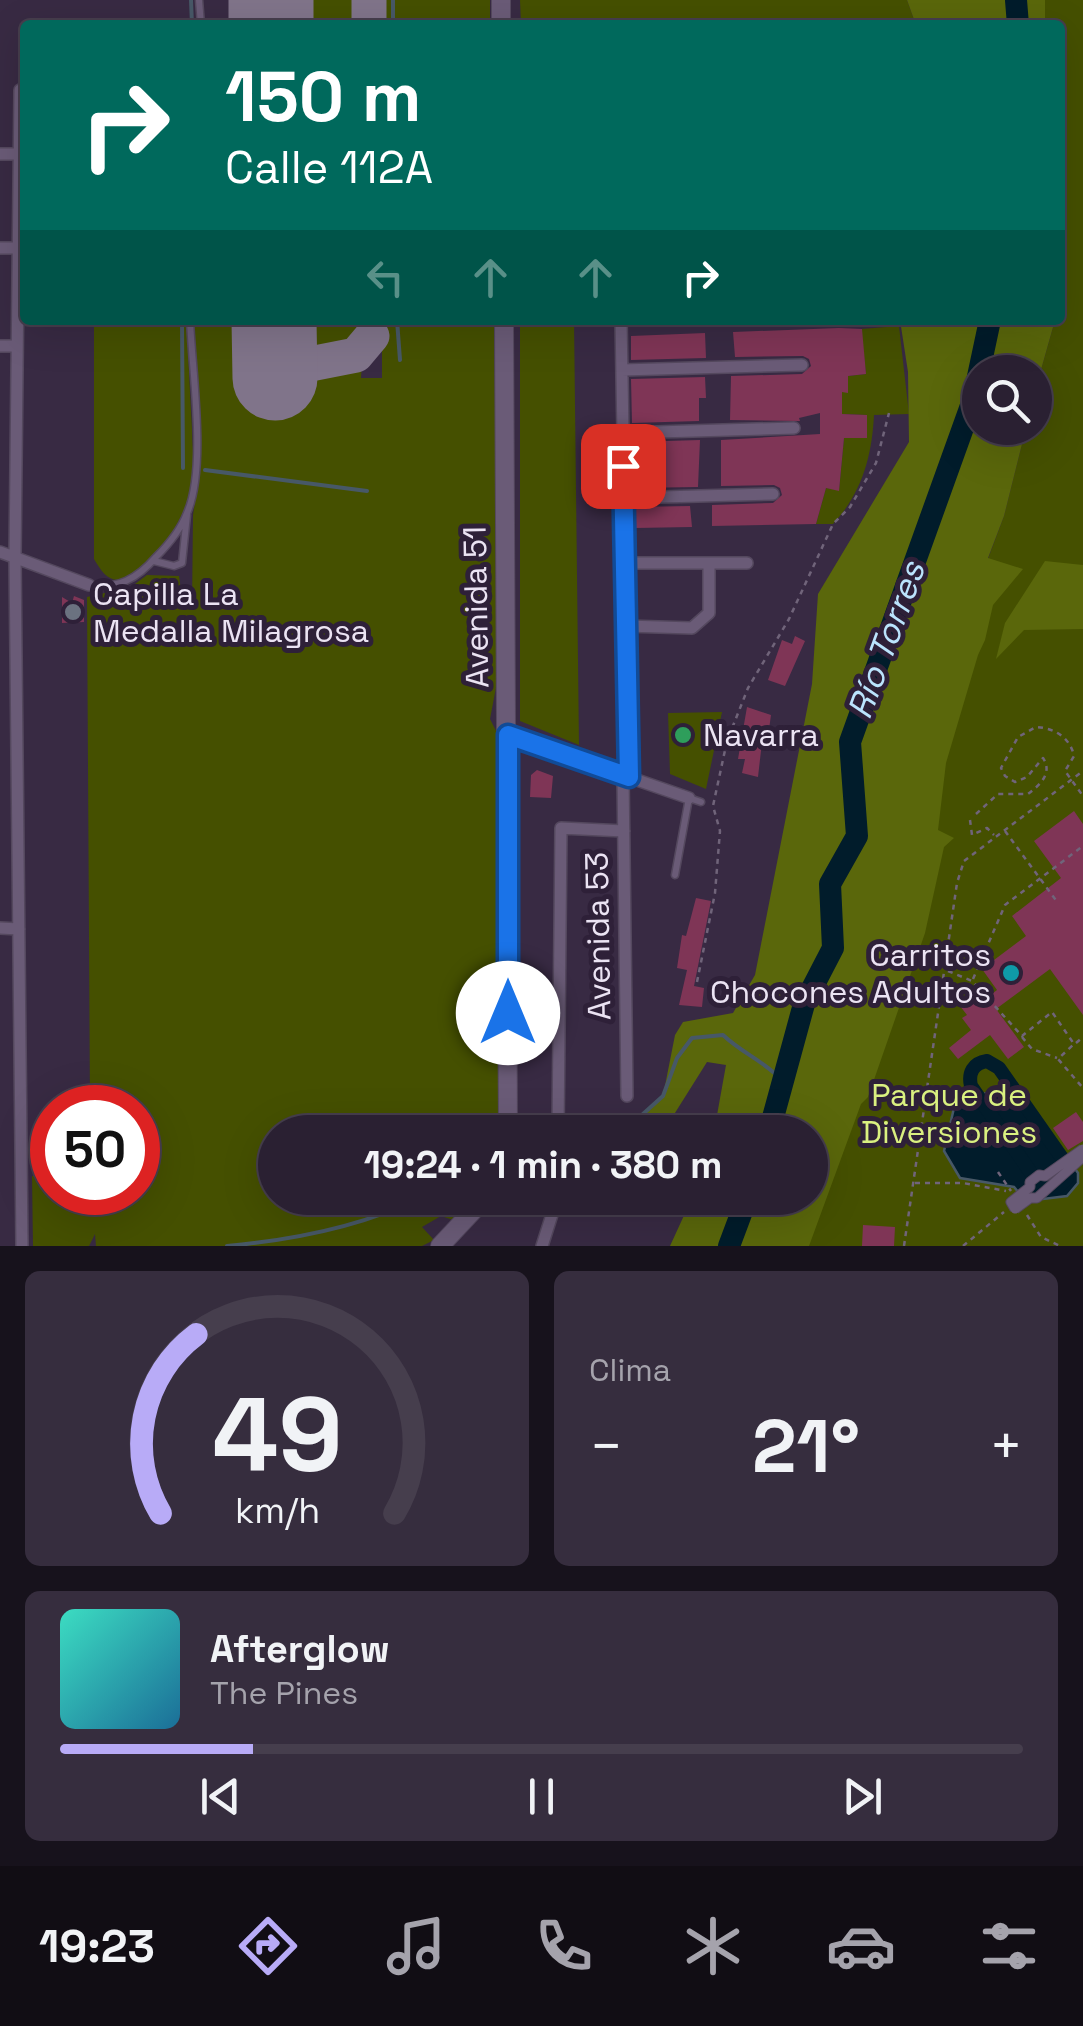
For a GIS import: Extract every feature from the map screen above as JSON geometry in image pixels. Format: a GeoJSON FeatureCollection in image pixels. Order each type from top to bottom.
{"type":"FeatureCollection","features":[{"type":"Feature","properties":{"kind":"main road","name":"Avenida 51"},"geometry":{"type":"LineString","coordinates":[[504,325],[508,1115]]}},
{"type":"Feature","properties":{"kind":"main road"},"geometry":{"type":"LineString","coordinates":[[448,1244],[471,1215]]}},
{"type":"Feature","properties":{"kind":"street"},"geometry":{"type":"LineString","coordinates":[[20,90],[16,558],[22,1246]]}},
{"type":"Feature","properties":{"kind":"street"},"geometry":{"type":"LineString","coordinates":[[0,154],[20,154]]}},
{"type":"Feature","properties":{"kind":"street"},"geometry":{"type":"LineString","coordinates":[[0,248],[18,248]]}},
{"type":"Feature","properties":{"kind":"street","name":"Avenida 53"},"geometry":{"type":"LineString","coordinates":[[621,325],[627,1096]]}},
{"type":"Feature","properties":{"kind":"street"},"geometry":{"type":"LineString","coordinates":[[0,346],[16,346]]}},
{"type":"Feature","properties":{"kind":"street"},"geometry":{"type":"LineString","coordinates":[[622,370],[802,365]]}},
{"type":"Feature","properties":{"kind":"street"},"geometry":{"type":"LineString","coordinates":[[623,434],[794,428]]}},
{"type":"Feature","properties":{"kind":"street"},"geometry":{"type":"LineString","coordinates":[[624,498],[773,494]]}},
{"type":"Feature","properties":{"kind":"street"},"geometry":{"type":"LineString","coordinates":[[0,552],[89,585]]}},
{"type":"Feature","properties":{"kind":"street"},"geometry":{"type":"LineString","coordinates":[[625,563],[747,563]]}},
{"type":"Feature","properties":{"kind":"street"},"geometry":{"type":"LineString","coordinates":[[626,626],[692,628],[709,614],[709,564]]}},
{"type":"Feature","properties":{"kind":"street"},"geometry":{"type":"LineString","coordinates":[[508,735],[695,800]]}},
{"type":"Feature","properties":{"kind":"street"},"geometry":{"type":"LineString","coordinates":[[558,1115],[561,828],[624,831]]}},
{"type":"Feature","properties":{"kind":"street"},"geometry":{"type":"LineString","coordinates":[[0,928],[19,928]]}},
{"type":"Feature","properties":{"kind":"street"},"geometry":{"type":"LineString","coordinates":[[1083,1149],[1045,1176],[1039,1174],[1030,1182],[1030,1188],[1011,1202],[1015,1209],[1036,1198],[1083,1157]]}},
{"type":"Feature","properties":{"kind":"street"},"geometry":{"type":"LineString","coordinates":[[542,1246],[552,1215]]}},
{"type":"Feature","properties":{"kind":"lane"},"geometry":{"type":"LineString","coordinates":[[154,560],[174,566],[182,564],[195,484],[190,325]]}},
{"type":"Feature","properties":{"kind":"lane"},"geometry":{"type":"LineString","coordinates":[[89,585],[122,584],[154,560],[188,512]]}},
{"type":"Feature","properties":{"kind":"lane"},"geometry":{"type":"LineString","coordinates":[[675,875],[695,800]]}},
{"type":"Feature","properties":{"kind":"path"},"geometry":{"type":"LineString","coordinates":[[697,982],[715,893],[720,831],[713,806],[727,742],[748,688],[789,620],[834,524],[850,507],[876,463],[888,413]]}},
{"type":"Feature","properties":{"kind":"path"},"geometry":{"type":"LineString","coordinates":[[976,814],[998,794],[1028,794],[1044,780],[1047,765],[1043,758],[1016,782],[1005,776],[1001,768],[1018,737],[1036,727],[1057,731],[1073,749],[1074,756],[1065,771],[1083,796]]}},
{"type":"Feature","properties":{"kind":"path"},"geometry":{"type":"LineString","coordinates":[[904,1246],[957,883],[964,862],[1083,771]]}},
{"type":"Feature","properties":{"kind":"path"},"geometry":{"type":"LineString","coordinates":[[970,820],[972,835],[987,828],[995,836]]}},
{"type":"Feature","properties":{"kind":"path"},"geometry":{"type":"LineString","coordinates":[[1004,829],[1058,902]]}},
{"type":"Feature","properties":{"kind":"path"},"geometry":{"type":"LineString","coordinates":[[972,980],[1004,905],[1083,846]]}},
{"type":"Feature","properties":{"kind":"path"},"geometry":{"type":"LineString","coordinates":[[946,970],[972,980],[1032,1049],[1058,1059],[1083,1088]]}},
{"type":"Feature","properties":{"kind":"path"},"geometry":{"type":"LineString","coordinates":[[1022,1036],[1052,1012],[1074,1044]]}},
{"type":"Feature","properties":{"kind":"path"},"geometry":{"type":"LineString","coordinates":[[1058,1059],[1083,1037]]}},
{"type":"Feature","properties":{"kind":"path"},"geometry":{"type":"LineString","coordinates":[[998,1172],[1008,1186]]}},
{"type":"Feature","properties":{"kind":"path"},"geometry":{"type":"LineString","coordinates":[[914,1184],[963,1183],[1012,1192]]}},
{"type":"Feature","properties":{"kind":"path"},"geometry":{"type":"LineString","coordinates":[[963,1246],[1002,1214]]}},
{"type":"Feature","properties":{"kind":"path"},"geometry":{"type":"LineString","coordinates":[[1026,1214],[1040,1237],[1060,1246]]}},
{"type":"Feature","properties":{"kind":"green space"},"geometry":{"type":"Polygon","coordinates":[[[297,0],[358,0],[358,20],[297,20],[297,0]]]}},
{"type":"Feature","properties":{"kind":"green space"},"geometry":{"type":"Polygon","coordinates":[[[380,0],[490,0],[490,20],[380,20],[380,0]]]}},
{"type":"Feature","properties":{"kind":"green space"},"geometry":{"type":"Polygon","coordinates":[[[520,0],[907,0],[914,20],[521,20],[520,0]]]}},
{"type":"Feature","properties":{"kind":"green space"},"geometry":{"type":"Polygon","coordinates":[[[907,0],[1045,0],[1045,20],[914,20],[907,0]]]}},
{"type":"Feature","properties":{"kind":"green space","name":"Parque de Diversiones"},"geometry":{"type":"Polygon","coordinates":[[[1045,0],[1083,0],[1083,1246],[769,1246],[795,1215],[828,1215],[828,1115],[815,1115],[970,607],[1004,516],[1022,445],[1052,445],[1052,355],[1045,355],[1054,325],[1065,325],[1065,20],[1045,20],[1045,0]]]}},
{"type":"Feature","properties":{"kind":"green space"},"geometry":{"type":"Polygon","coordinates":[[[94,325],[187,325],[194,463],[185,508],[163,545],[135,573],[116,580],[106,575],[94,559],[94,325]]]}},
{"type":"Feature","properties":{"kind":"green space"},"geometry":{"type":"Polygon","coordinates":[[[193,325],[245,325],[246,384],[290,383],[362,363],[361,378],[382,378],[382,325],[494,325],[498,677],[490,719],[498,735],[502,1115],[258,1115],[258,1215],[460,1215],[456,1221],[441,1216],[422,1227],[434,1240],[422,1246],[96,1246],[95,1234],[89,1246],[33,1246],[33,1215],[160,1215],[160,1085],[90,1085],[87,597],[131,587],[147,575],[179,576],[183,605],[192,606],[193,515],[200,469],[193,325]]]}},
{"type":"Feature","properties":{"kind":"green space"},"geometry":{"type":"Polygon","coordinates":[[[299,325],[358,325],[345,347],[300,354],[299,325]]]}},
{"type":"Feature","properties":{"kind":"green space"},"geometry":{"type":"Polygon","coordinates":[[[520,325],[574,325],[579,745],[520,721],[520,325]]]}},
{"type":"Feature","properties":{"kind":"green space"},"geometry":{"type":"Polygon","coordinates":[[[901,325],[1054,325],[1045,355],[962,355],[962,445],[1022,445],[1004,516],[988,558],[1023,569],[993,605],[946,763],[938,830],[954,838],[944,847],[925,933],[868,1097],[861,1104],[828,1194],[828,1115],[717,1115],[726,1065],[707,1062],[674,1115],[642,1115],[663,1096],[675,1035],[683,1022],[733,1013],[755,975],[812,684],[818,594],[909,442],[908,372],[901,325]]]}},
{"type":"Feature","properties":{"kind":"green space"},"geometry":{"type":"Polygon","coordinates":[[[899,326],[909,414],[874,415],[868,459],[858,487],[833,524],[816,524],[826,488],[839,490],[844,438],[867,437],[867,415],[842,414],[842,392],[848,392],[848,376],[866,374],[861,329],[899,326]]]}},
{"type":"Feature","properties":{"kind":"green space"},"geometry":{"type":"Polygon","coordinates":[[[1045,561],[1083,565],[1083,629],[1024,630],[996,659],[1005,623],[1045,561]]]}},
{"type":"Feature","properties":{"kind":"green space"},"geometry":{"type":"Polygon","coordinates":[[[722,712],[706,789],[670,774],[668,713],[722,712]]]}},
{"type":"Feature","properties":{"kind":"green space"},"geometry":{"type":"Polygon","coordinates":[[[684,1215],[820,1215],[809,1246],[670,1246],[684,1215]]]}},
{"type":"Feature","properties":{"kind":"water"},"geometry":{"type":"Polygon","coordinates":[[[1014,1092],[1024,1098],[1078,1173],[1078,1183],[1067,1196],[1043,1199],[1020,1194],[1014,1187],[960,1178],[944,1151],[957,1095],[1014,1092]]]}},
{"type":"Feature","properties":{"kind":"building"},"geometry":{"type":"Polygon","coordinates":[[[862,329],[866,374],[848,376],[848,393],[842,392],[842,414],[867,415],[867,438],[844,438],[839,491],[826,488],[816,524],[712,526],[712,505],[773,503],[782,495],[774,485],[721,486],[721,440],[820,434],[820,413],[799,418],[800,421],[730,420],[731,376],[802,374],[811,366],[803,356],[735,357],[733,332],[862,329]]]}},
{"type":"Feature","properties":{"kind":"building"},"geometry":{"type":"Polygon","coordinates":[[[705,333],[706,358],[631,360],[631,336],[705,333]]]}},
{"type":"Feature","properties":{"kind":"building"},"geometry":{"type":"Polygon","coordinates":[[[705,377],[706,398],[699,398],[699,421],[632,423],[631,379],[705,377]]]}},
{"type":"Feature","properties":{"kind":"building"},"geometry":{"type":"Polygon","coordinates":[[[700,440],[698,487],[634,488],[633,442],[700,440]]]}},
{"type":"Feature","properties":{"kind":"building"},"geometry":{"type":"Polygon","coordinates":[[[690,506],[692,527],[635,528],[634,507],[690,506]]]}},
{"type":"Feature","properties":{"kind":"building","name":"Capilla La Medalla Milagrosa"},"geometry":{"type":"Polygon","coordinates":[[[74,596],[84,600],[84,622],[62,623],[62,597],[72,603],[74,596]]]}},
{"type":"Feature","properties":{"kind":"building"},"geometry":{"type":"Polygon","coordinates":[[[795,636],[805,641],[785,686],[768,680],[782,640],[792,644],[795,636]]]}},
{"type":"Feature","properties":{"kind":"building"},"geometry":{"type":"Polygon","coordinates":[[[747,707],[771,715],[767,744],[762,742],[758,777],[742,773],[745,759],[738,759],[747,707]]]}},
{"type":"Feature","properties":{"kind":"building"},"geometry":{"type":"Polygon","coordinates":[[[537,770],[553,776],[551,798],[530,797],[531,775],[537,770]]]}},
{"type":"Feature","properties":{"kind":"building"},"geometry":{"type":"Polygon","coordinates":[[[1074,811],[1083,824],[1083,1015],[1050,969],[996,1009],[1024,1047],[1008,1059],[990,1035],[958,1059],[949,1048],[971,1030],[962,1018],[967,1015],[960,1006],[973,997],[978,1005],[997,990],[982,969],[1026,936],[1012,916],[1061,878],[1034,841],[1074,811]]]}},
{"type":"Feature","properties":{"kind":"building"},"geometry":{"type":"Polygon","coordinates":[[[696,898],[711,901],[694,986],[704,988],[702,1007],[679,1005],[687,970],[677,968],[682,935],[686,936],[696,898]]]}},
{"type":"Feature","properties":{"kind":"building"},"geometry":{"type":"Polygon","coordinates":[[[1076,1112],[1083,1122],[1083,1141],[1068,1150],[1053,1128],[1076,1112]]]}},
{"type":"Feature","properties":{"kind":"building"},"geometry":{"type":"Polygon","coordinates":[[[863,1225],[895,1227],[894,1246],[862,1246],[863,1225]]]}},
{"type":"Feature","properties":{"kind":"waterway"},"geometry":{"type":"LineString","coordinates":[[191,0],[192,20]]}},
{"type":"Feature","properties":{"kind":"waterway"},"geometry":{"type":"LineString","coordinates":[[393,0],[393,20]]}},
{"type":"Feature","properties":{"kind":"waterway","name":"Río Torres"},"geometry":{"type":"LineString","coordinates":[[1016,0],[1018,20]]}},
{"type":"Feature","properties":{"kind":"waterway"},"geometry":{"type":"LineString","coordinates":[[182,325],[183,468]]}},
{"type":"Feature","properties":{"kind":"waterway"},"geometry":{"type":"LineString","coordinates":[[397,325],[400,360]]}},
{"type":"Feature","properties":{"kind":"waterway","name":"Río Torres"},"geometry":{"type":"LineString","coordinates":[[774,1115],[804,1004],[833,948],[830,884],[857,836],[850,742],[973,400],[989,325]]}},
{"type":"Feature","properties":{"kind":"waterway"},"geometry":{"type":"LineString","coordinates":[[205,470],[367,491]]}},
{"type":"Feature","properties":{"kind":"waterway"},"geometry":{"type":"LineString","coordinates":[[642,1115],[663,1096],[677,1058],[692,1038],[723,1035],[783,1081]]}},
{"type":"Feature","properties":{"kind":"waterway"},"geometry":{"type":"LineString","coordinates":[[987,1061],[999,1068],[1067,1165],[1067,1178],[1057,1188],[1038,1183],[971,1086],[973,1069],[987,1061]]}},
{"type":"Feature","properties":{"kind":"waterway"},"geometry":{"type":"LineString","coordinates":[[227,1246],[326,1231],[379,1215]]}},
{"type":"Feature","properties":{"kind":"waterway","name":"Río Torres"},"geometry":{"type":"LineString","coordinates":[[729,1246],[741,1215]]}},
{"type":"Feature","properties":{"kind":"taxiway"},"geometry":{"type":"LineString","coordinates":[[369,0],[369,20]]}},
{"type":"Feature","properties":{"kind":"taxiway"},"geometry":{"type":"LineString","coordinates":[[274,335],[282,353],[300,366],[356,355],[372,336]]}},
{"type":"Feature","properties":{"kind":"runway"},"geometry":{"type":"LineString","coordinates":[[271,0],[271,20]]}},
{"type":"Feature","properties":{"kind":"runway"},"geometry":{"type":"LineString","coordinates":[[274,325],[275,378]]}},
{"type":"Feature","properties":{"kind":"place","name":"Capilla La Medalla Milagrosa"},"geometry":{"type":"Point","coordinates":[73,612]}},
{"type":"Feature","properties":{"kind":"place","name":"Navarra"},"geometry":{"type":"Point","coordinates":[683,735]}},
{"type":"Feature","properties":{"kind":"place","name":"Carritos Chocones Adultos"},"geometry":{"type":"Point","coordinates":[1011,973]}},
{"type":"Feature","properties":{"kind":"route"},"geometry":{"type":"LineString","coordinates":[[508,1013],[508,735],[629,777],[623,466]]}}]}
